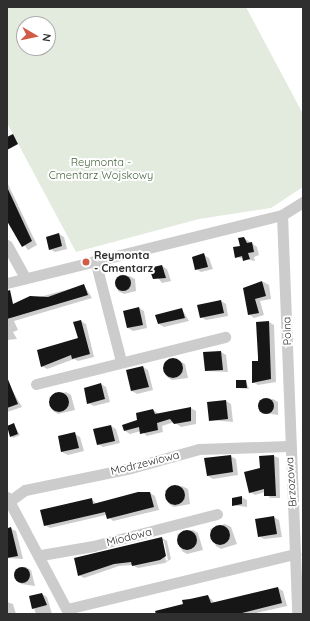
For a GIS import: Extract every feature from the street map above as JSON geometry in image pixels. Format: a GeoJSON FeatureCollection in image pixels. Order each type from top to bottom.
{"type":"FeatureCollection","features":[{"type":"Feature","properties":{"kind":"street"},"geometry":{"type":"LineString","coordinates":[[7,283],[95,260],[282,216],[303,202]]}},
{"type":"Feature","properties":{"kind":"street","name":"Polna"},"geometry":{"type":"LineString","coordinates":[[282,216],[290,389],[288,446]]}},
{"type":"Feature","properties":{"kind":"street"},"geometry":{"type":"LineString","coordinates":[[7,245],[25,278]]}},
{"type":"Feature","properties":{"kind":"street"},"geometry":{"type":"LineString","coordinates":[[95,260],[121,361]]}},
{"type":"Feature","properties":{"kind":"street"},"geometry":{"type":"LineString","coordinates":[[36,384],[121,361],[225,337]]}},
{"type":"Feature","properties":{"kind":"street","name":"Modrzewiowa"},"geometry":{"type":"LineString","coordinates":[[8,501],[25,490],[131,468],[199,449],[288,446]]}},
{"type":"Feature","properties":{"kind":"street","name":"Brzozowa"},"geometry":{"type":"LineString","coordinates":[[288,446],[295,554],[297,614]]}},
{"type":"Feature","properties":{"kind":"street"},"geometry":{"type":"LineString","coordinates":[[8,501],[41,555],[68,612],[295,554]]}},
{"type":"Feature","properties":{"kind":"street","name":"Miodowa"},"geometry":{"type":"LineString","coordinates":[[41,555],[93,546],[217,514]]}},
{"type":"Feature","properties":{"kind":"green space","name":"Reymonta - Cmentarz Wojskowy"},"geometry":{"type":"Polygon","coordinates":[[[7,7],[246,7],[303,114],[303,187],[271,208],[199,219],[76,252],[7,123],[7,7]]]}},
{"type":"Feature","properties":{"kind":"building"},"geometry":{"type":"Polygon","coordinates":[[[13,134],[18,144],[7,150],[7,137],[13,134]]]}},
{"type":"Feature","properties":{"kind":"building"},"geometry":{"type":"Polygon","coordinates":[[[7,187],[32,241],[22,247],[7,221],[7,187]]]}},
{"type":"Feature","properties":{"kind":"building"},"geometry":{"type":"Polygon","coordinates":[[[59,233],[62,246],[49,250],[46,237],[59,233]]]}},
{"type":"Feature","properties":{"kind":"building"},"geometry":{"type":"Polygon","coordinates":[[[244,237],[247,243],[252,242],[254,252],[248,253],[250,259],[243,261],[242,256],[235,258],[233,247],[240,246],[238,238],[244,237]]]}},
{"type":"Feature","properties":{"kind":"building"},"geometry":{"type":"Polygon","coordinates":[[[204,253],[208,267],[195,270],[192,257],[204,253]]]}},
{"type":"Feature","properties":{"kind":"building"},"geometry":{"type":"Polygon","coordinates":[[[162,265],[166,278],[153,279],[149,268],[162,265]]]}},
{"type":"Feature","properties":{"kind":"building"},"geometry":{"type":"Polygon","coordinates":[[[123,275],[129,277],[131,283],[129,289],[123,291],[117,289],[115,283],[117,277],[123,275]]]}},
{"type":"Feature","properties":{"kind":"building"},"geometry":{"type":"Polygon","coordinates":[[[262,281],[266,296],[255,299],[259,313],[248,315],[243,288],[262,281]]]}},
{"type":"Feature","properties":{"kind":"building"},"geometry":{"type":"Polygon","coordinates":[[[84,284],[88,295],[7,319],[7,291],[10,290],[13,304],[30,296],[48,297],[84,284]]]}},
{"type":"Feature","properties":{"kind":"building"},"geometry":{"type":"Polygon","coordinates":[[[221,300],[224,313],[200,318],[197,305],[221,300]]]}},
{"type":"Feature","properties":{"kind":"building"},"geometry":{"type":"Polygon","coordinates":[[[139,307],[143,325],[127,328],[123,311],[139,307]]]}},
{"type":"Feature","properties":{"kind":"building"},"geometry":{"type":"Polygon","coordinates":[[[182,308],[185,318],[158,324],[155,315],[182,308]]]}},
{"type":"Feature","properties":{"kind":"building"},"geometry":{"type":"Polygon","coordinates":[[[81,320],[90,354],[72,359],[71,355],[41,367],[37,350],[78,338],[73,322],[81,320]]]}},
{"type":"Feature","properties":{"kind":"building"},"geometry":{"type":"Polygon","coordinates":[[[269,321],[271,379],[252,383],[252,361],[258,361],[256,322],[269,321]]]}},
{"type":"Feature","properties":{"kind":"building"},"geometry":{"type":"Polygon","coordinates":[[[221,351],[223,370],[205,371],[203,352],[221,351]]]}},
{"type":"Feature","properties":{"kind":"building"},"geometry":{"type":"Polygon","coordinates":[[[173,358],[180,361],[183,368],[180,375],[173,378],[166,375],[163,368],[166,361],[173,358]]]}},
{"type":"Feature","properties":{"kind":"building"},"geometry":{"type":"Polygon","coordinates":[[[143,366],[149,387],[131,391],[126,370],[143,366]]]}},
{"type":"Feature","properties":{"kind":"building"},"geometry":{"type":"Polygon","coordinates":[[[7,377],[18,404],[7,408],[7,377]]]}},
{"type":"Feature","properties":{"kind":"building"},"geometry":{"type":"Polygon","coordinates":[[[236,380],[246,380],[247,388],[236,388],[236,380]]]}},
{"type":"Feature","properties":{"kind":"building"},"geometry":{"type":"Polygon","coordinates":[[[101,383],[105,399],[87,404],[84,388],[101,383]]]}},
{"type":"Feature","properties":{"kind":"building"},"geometry":{"type":"Polygon","coordinates":[[[59,392],[66,395],[69,402],[66,409],[59,412],[52,409],[49,402],[52,395],[59,392]]]}},
{"type":"Feature","properties":{"kind":"building"},"geometry":{"type":"Polygon","coordinates":[[[266,398],[272,400],[274,406],[272,412],[266,414],[260,412],[258,406],[260,400],[266,398]]]}},
{"type":"Feature","properties":{"kind":"building"},"geometry":{"type":"Polygon","coordinates":[[[226,400],[228,419],[209,421],[207,402],[226,400]]]}},
{"type":"Feature","properties":{"kind":"building"},"geometry":{"type":"Polygon","coordinates":[[[191,407],[191,421],[174,424],[170,419],[157,423],[158,430],[140,434],[139,427],[124,431],[122,425],[137,420],[136,413],[153,409],[155,414],[191,407]]]}},
{"type":"Feature","properties":{"kind":"building"},"geometry":{"type":"Polygon","coordinates":[[[14,423],[18,434],[10,437],[7,426],[14,423]]]}},
{"type":"Feature","properties":{"kind":"building"},"geometry":{"type":"Polygon","coordinates":[[[111,425],[115,441],[97,445],[93,429],[111,425]]]}},
{"type":"Feature","properties":{"kind":"building"},"geometry":{"type":"Polygon","coordinates":[[[75,432],[79,448],[61,452],[58,436],[75,432]]]}},
{"type":"Feature","properties":{"kind":"building"},"geometry":{"type":"Polygon","coordinates":[[[231,455],[233,472],[207,476],[204,458],[231,455]]]}},
{"type":"Feature","properties":{"kind":"building"},"geometry":{"type":"Polygon","coordinates":[[[274,455],[276,496],[264,496],[264,489],[249,493],[244,472],[260,468],[259,456],[274,455]]]}},
{"type":"Feature","properties":{"kind":"building"},"geometry":{"type":"Polygon","coordinates":[[[175,485],[182,488],[185,495],[182,502],[175,505],[168,502],[165,495],[168,488],[175,485]]]}},
{"type":"Feature","properties":{"kind":"building"},"geometry":{"type":"Polygon","coordinates":[[[138,492],[150,492],[154,507],[107,519],[105,512],[44,526],[40,510],[92,498],[93,504],[138,492]]]}},
{"type":"Feature","properties":{"kind":"building"},"geometry":{"type":"Polygon","coordinates":[[[242,496],[242,504],[232,506],[232,498],[242,496]]]}},
{"type":"Feature","properties":{"kind":"building"},"geometry":{"type":"Polygon","coordinates":[[[274,516],[277,534],[258,537],[255,519],[274,516]]]}},
{"type":"Feature","properties":{"kind":"building"},"geometry":{"type":"Polygon","coordinates":[[[216,525],[224,525],[230,531],[230,539],[224,545],[216,545],[210,539],[210,531],[216,525]]]}},
{"type":"Feature","properties":{"kind":"building"},"geometry":{"type":"Polygon","coordinates":[[[11,527],[18,556],[7,558],[8,528],[11,527]]]}},
{"type":"Feature","properties":{"kind":"building"},"geometry":{"type":"Polygon","coordinates":[[[183,530],[191,530],[197,536],[197,544],[191,550],[183,550],[177,544],[177,536],[183,530]]]}},
{"type":"Feature","properties":{"kind":"building"},"geometry":{"type":"Polygon","coordinates":[[[162,537],[166,556],[160,560],[132,566],[131,562],[114,564],[78,576],[74,558],[162,537]]]}},
{"type":"Feature","properties":{"kind":"building"},"geometry":{"type":"Polygon","coordinates":[[[19,567],[25,567],[30,572],[28,581],[25,583],[19,583],[14,578],[14,572],[19,567]]]}},
{"type":"Feature","properties":{"kind":"building"},"geometry":{"type":"Polygon","coordinates":[[[278,587],[282,603],[238,614],[156,614],[155,611],[183,604],[182,600],[208,595],[211,603],[278,587]]]}},
{"type":"Feature","properties":{"kind":"building"},"geometry":{"type":"Polygon","coordinates":[[[42,593],[47,605],[32,609],[29,596],[42,593]]]}},
{"type":"Feature","properties":{"kind":"place","name":"Reymonta - Cmentarz"},"geometry":{"type":"Point","coordinates":[86,262]}}]}
